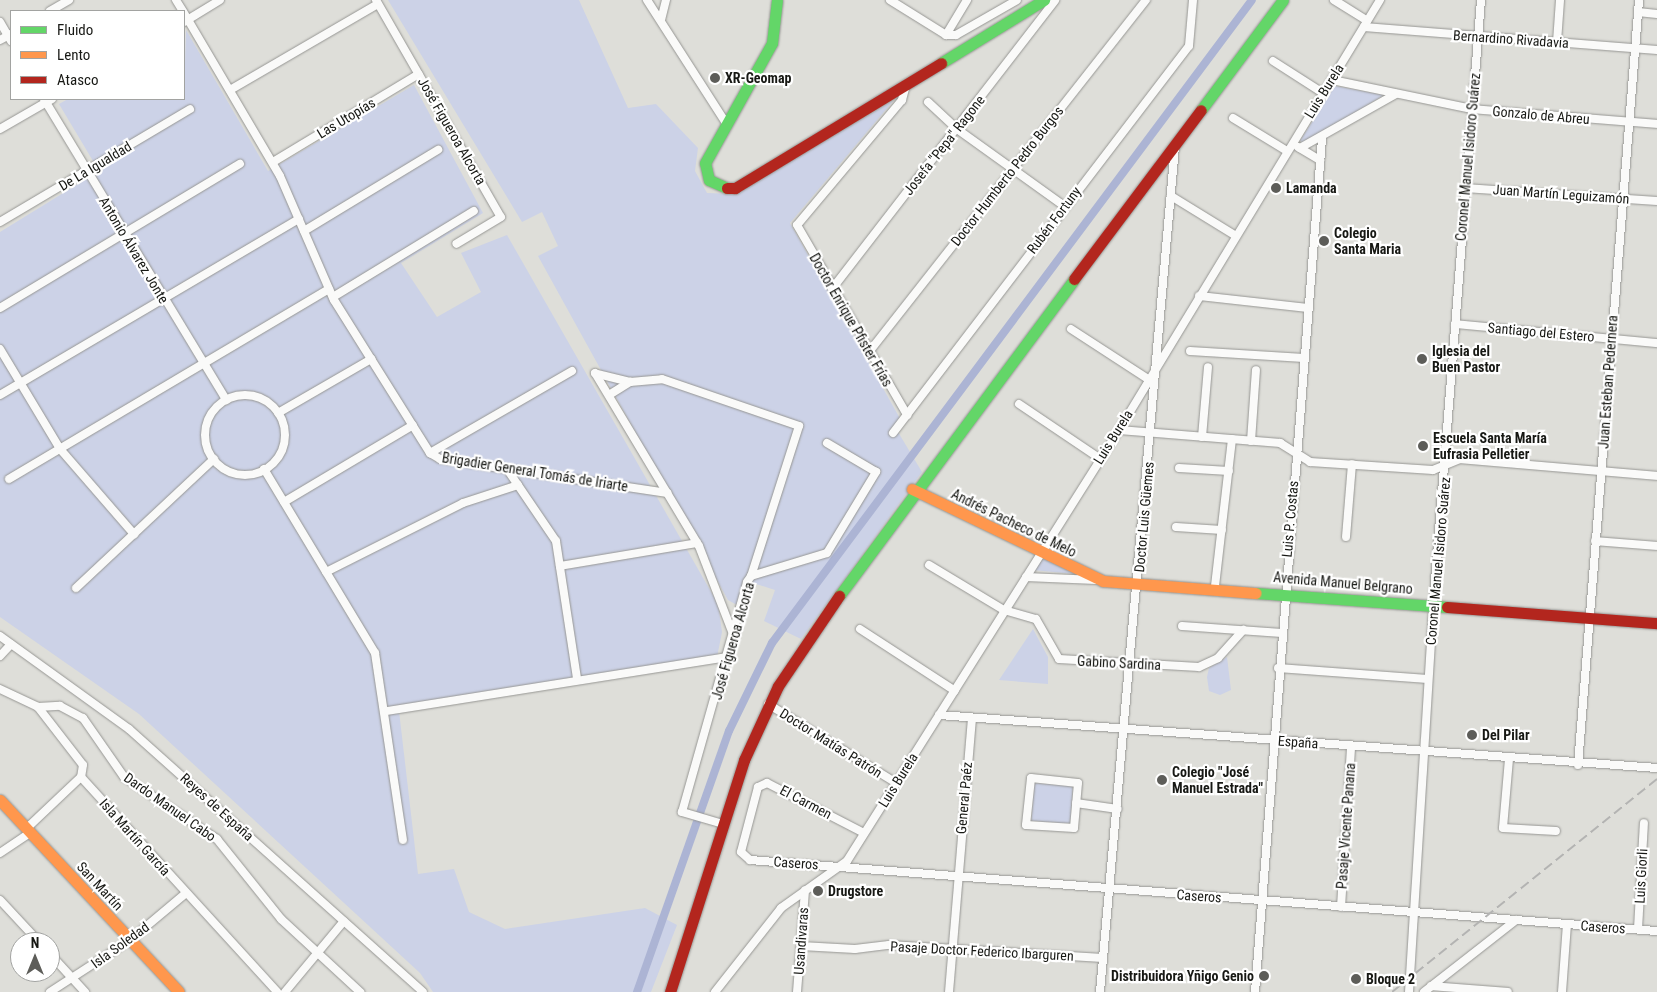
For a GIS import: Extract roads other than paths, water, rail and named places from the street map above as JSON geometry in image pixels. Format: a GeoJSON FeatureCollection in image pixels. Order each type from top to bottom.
{"type":"FeatureCollection","features":[{"type":"Feature","properties":{"kind":"main road"},"geometry":{"type":"LineString","coordinates":[[778,0],[772,43],[708,152],[705,172],[716,186],[734,188],[1044,0]]}},
{"type":"Feature","properties":{"kind":"main road"},"geometry":{"type":"LineString","coordinates":[[670,992],[721,823],[768,704],[914,490],[1273,0]]}},
{"type":"Feature","properties":{"kind":"main road"},"geometry":{"type":"LineString","coordinates":[[664,992],[721,823],[766,700],[814,623],[1283,0]]}},
{"type":"Feature","properties":{"kind":"main road","name":"Andrés Pacheco de Melo"},"geometry":{"type":"LineString","coordinates":[[914,490],[1103,581]]}},
{"type":"Feature","properties":{"kind":"main road","name":"Avenida Manuel Belgrano"},"geometry":{"type":"LineString","coordinates":[[1103,581],[1215,586],[1587,619],[1657,623]]}},
{"type":"Feature","properties":{"kind":"main road","name":"San Martín"},"geometry":{"type":"LineString","coordinates":[[0,800],[178,992]]}},
{"type":"Feature","properties":{"kind":"street"},"geometry":{"type":"LineString","coordinates":[[52,10],[69,0]]}},
{"type":"Feature","properties":{"kind":"street"},"geometry":{"type":"LineString","coordinates":[[185,16],[220,0]]}},
{"type":"Feature","properties":{"kind":"street"},"geometry":{"type":"LineString","coordinates":[[647,0],[726,123]]}},
{"type":"Feature","properties":{"kind":"street"},"geometry":{"type":"LineString","coordinates":[[660,20],[666,0]]}},
{"type":"Feature","properties":{"kind":"street"},"geometry":{"type":"LineString","coordinates":[[890,0],[946,35],[956,35],[1016,0]]}},
{"type":"Feature","properties":{"kind":"street"},"geometry":{"type":"LineString","coordinates":[[946,35],[967,0]]}},
{"type":"Feature","properties":{"kind":"street","name":"Josefa \"Pepa\" Ragone"},"geometry":{"type":"LineString","coordinates":[[832,289],[1055,0]]}},
{"type":"Feature","properties":{"kind":"street","name":"Doctor Humberto Pedro Burgos"},"geometry":{"type":"LineString","coordinates":[[869,352],[1146,0]]}},
{"type":"Feature","properties":{"kind":"street","name":"Rubén Fortuny"},"geometry":{"type":"LineString","coordinates":[[893,433],[1064,206],[1189,46],[1193,0]]}},
{"type":"Feature","properties":{"kind":"street","name":"Bernardino Rivadavia"},"geometry":{"type":"LineString","coordinates":[[1334,0],[1366,24],[1478,37],[1657,50]]}},
{"type":"Feature","properties":{"kind":"street","name":"Luis Burela"},"geometry":{"type":"LineString","coordinates":[[715,992],[781,908],[838,867],[864,833],[1042,553],[1118,430],[1158,360],[1380,0]]}},
{"type":"Feature","properties":{"kind":"street","name":"Coronel Manuel Isidoro Suárez"},"geometry":{"type":"LineString","coordinates":[[1409,992],[1433,606],[1447,464],[1455,324],[1481,0]]}},
{"type":"Feature","properties":{"kind":"street"},"geometry":{"type":"LineString","coordinates":[[1557,42],[1560,0]]}},
{"type":"Feature","properties":{"kind":"street","name":"Juan Esteban Pedernera"},"geometry":{"type":"LineString","coordinates":[[1578,765],[1587,619],[1601,471],[1610,339],[1639,0]]}},
{"type":"Feature","properties":{"kind":"street"},"geometry":{"type":"LineString","coordinates":[[230,90],[377,2]]}},
{"type":"Feature","properties":{"kind":"street","name":"José Figueroa Alcorta"},"geometry":{"type":"LineString","coordinates":[[377,2],[501,217],[456,244]]}},
{"type":"Feature","properties":{"kind":"street"},"geometry":{"type":"LineString","coordinates":[[1638,12],[1657,14]]}},
{"type":"Feature","properties":{"kind":"street","name":"Brigadier General Tomás de Iriarte"},"geometry":{"type":"LineString","coordinates":[[185,16],[273,162],[333,297],[430,453],[507,469],[667,493]]}},
{"type":"Feature","properties":{"kind":"street"},"geometry":{"type":"LineString","coordinates":[[0,22],[10,36],[0,40]]}},
{"type":"Feature","properties":{"kind":"street"},"geometry":{"type":"LineString","coordinates":[[1273,61],[1323,93]]}},
{"type":"Feature","properties":{"kind":"street","name":"Las Utopías"},"geometry":{"type":"LineString","coordinates":[[273,162],[419,74]]}},
{"type":"Feature","properties":{"kind":"street","name":"Gonzalo de Abreu"},"geometry":{"type":"LineString","coordinates":[[1332,80],[1472,109],[1657,124]]}},
{"type":"Feature","properties":{"kind":"street","name":"Doctor Enrique Pfister Frías"},"geometry":{"type":"LineString","coordinates":[[906,85],[902,100],[798,225],[832,289],[907,415]]}},
{"type":"Feature","properties":{"kind":"street"},"geometry":{"type":"LineString","coordinates":[[1300,148],[1322,138],[1396,94]]}},
{"type":"Feature","properties":{"kind":"street"},"geometry":{"type":"LineString","coordinates":[[0,128],[48,100]]}},
{"type":"Feature","properties":{"kind":"street","name":"Antonio Álvarez Jonte"},"geometry":{"type":"LineString","coordinates":[[48,100],[124,233],[226,400]]}},
{"type":"Feature","properties":{"kind":"street"},"geometry":{"type":"LineString","coordinates":[[928,102],[957,129],[1064,206]]}},
{"type":"Feature","properties":{"kind":"street","name":"De La Igualdad"},"geometry":{"type":"LineString","coordinates":[[0,222],[190,109]]}},
{"type":"Feature","properties":{"kind":"street"},"geometry":{"type":"LineString","coordinates":[[1233,118],[1289,147],[1300,148],[1320,160]]}},
{"type":"Feature","properties":{"kind":"street","name":"Luis P. Costas"},"geometry":{"type":"LineString","coordinates":[[1255,992],[1278,668],[1322,138]]}},
{"type":"Feature","properties":{"kind":"street","name":"Doctor Luis Güemes"},"geometry":{"type":"LineString","coordinates":[[1100,992],[1118,809],[1129,664],[1152,433],[1175,144]]}},
{"type":"Feature","properties":{"kind":"street"},"geometry":{"type":"LineString","coordinates":[[304,232],[438,150]]}},
{"type":"Feature","properties":{"kind":"street"},"geometry":{"type":"LineString","coordinates":[[0,308],[240,164]]}},
{"type":"Feature","properties":{"kind":"street","name":"Juan Martín Leguizamón"},"geometry":{"type":"LineString","coordinates":[[1465,188],[1657,201]]}},
{"type":"Feature","properties":{"kind":"street"},"geometry":{"type":"LineString","coordinates":[[1171,196],[1236,236]]}},
{"type":"Feature","properties":{"kind":"street"},"geometry":{"type":"LineString","coordinates":[[333,297],[474,211]]}},
{"type":"Feature","properties":{"kind":"street"},"geometry":{"type":"LineString","coordinates":[[0,395],[299,219]]}},
{"type":"Feature","properties":{"kind":"street"},"geometry":{"type":"LineString","coordinates":[[9,479],[329,289]]}},
{"type":"Feature","properties":{"kind":"street"},"geometry":{"type":"LineString","coordinates":[[1199,296],[1308,308]]}},
{"type":"Feature","properties":{"kind":"street","name":"Santiago del Estero"},"geometry":{"type":"LineString","coordinates":[[1455,324],[1657,343]]}},
{"type":"Feature","properties":{"kind":"street"},"geometry":{"type":"LineString","coordinates":[[1071,329],[1148,379]]}},
{"type":"Feature","properties":{"kind":"street"},"geometry":{"type":"LineString","coordinates":[[0,349],[60,449],[134,534]]}},
{"type":"Feature","properties":{"kind":"street"},"geometry":{"type":"LineString","coordinates":[[1190,351],[1304,358]]}},
{"type":"Feature","properties":{"kind":"street"},"geometry":{"type":"LineString","coordinates":[[278,413],[371,359]]}},
{"type":"Feature","properties":{"kind":"street"},"geometry":{"type":"LineString","coordinates":[[1202,437],[1208,367]]}},
{"type":"Feature","properties":{"kind":"street"},"geometry":{"type":"LineString","coordinates":[[1252,440],[1256,370]]}},
{"type":"Feature","properties":{"kind":"street"},"geometry":{"type":"LineString","coordinates":[[430,453],[572,371]]}},
{"type":"Feature","properties":{"kind":"street"},"geometry":{"type":"LineString","coordinates":[[733,634],[697,543],[595,373],[630,382],[662,379],[799,426],[750,576]]}},
{"type":"Feature","properties":{"kind":"street"},"geometry":{"type":"LineString","coordinates":[[609,396],[630,382]]}},
{"type":"Feature","properties":{"kind":"street"},"geometry":{"type":"LineString","coordinates":[[252,395],[265,400],[278,413],[285,433],[284,446],[264,470],[231,472],[214,459],[206,431],[209,419],[226,400],[252,395]]}},
{"type":"Feature","properties":{"kind":"street"},"geometry":{"type":"LineString","coordinates":[[1019,404],[1099,458]]}},
{"type":"Feature","properties":{"kind":"street"},"geometry":{"type":"LineString","coordinates":[[284,502],[412,425]]}},
{"type":"Feature","properties":{"kind":"street"},"geometry":{"type":"LineString","coordinates":[[1118,430],[1280,443],[1310,462],[1433,470],[1460,460],[1657,476]]}},
{"type":"Feature","properties":{"kind":"street"},"geometry":{"type":"LineString","coordinates":[[1215,586],[1232,439]]}},
{"type":"Feature","properties":{"kind":"street","name":"José Figueroa Alcorta"},"geometry":{"type":"LineString","coordinates":[[721,823],[682,812],[750,576],[827,553],[876,472],[827,443]]}},
{"type":"Feature","properties":{"kind":"street"},"geometry":{"type":"LineString","coordinates":[[76,588],[214,459]]}},
{"type":"Feature","properties":{"kind":"street"},"geometry":{"type":"LineString","coordinates":[[1346,537],[1352,464]]}},
{"type":"Feature","properties":{"kind":"street"},"geometry":{"type":"LineString","coordinates":[[1179,468],[1229,471]]}},
{"type":"Feature","properties":{"kind":"street"},"geometry":{"type":"LineString","coordinates":[[507,469],[556,541],[577,679]]}},
{"type":"Feature","properties":{"kind":"street"},"geometry":{"type":"LineString","coordinates":[[264,470],[375,653],[387,711],[403,840]]}},
{"type":"Feature","properties":{"kind":"street"},"geometry":{"type":"LineString","coordinates":[[326,572],[463,503],[518,485]]}},
{"type":"Feature","properties":{"kind":"street"},"geometry":{"type":"LineString","coordinates":[[1176,526],[1222,530]]}},
{"type":"Feature","properties":{"kind":"street"},"geometry":{"type":"LineString","coordinates":[[1595,541],[1657,546]]}},
{"type":"Feature","properties":{"kind":"street"},"geometry":{"type":"LineString","coordinates":[[560,566],[697,543]]}},
{"type":"Feature","properties":{"kind":"street"},"geometry":{"type":"LineString","coordinates":[[930,565],[1004,610]]}},
{"type":"Feature","properties":{"kind":"street","name":"Avenida Manuel Belgrano"},"geometry":{"type":"LineString","coordinates":[[1026,577],[1103,581]]}},
{"type":"Feature","properties":{"kind":"street","name":"Gabino Sardina"},"geometry":{"type":"LineString","coordinates":[[1004,610],[1036,619],[1059,660],[1129,664],[1209,664],[1243,630]]}},
{"type":"Feature","properties":{"kind":"street"},"geometry":{"type":"LineString","coordinates":[[1182,626],[1282,632]]}},
{"type":"Feature","properties":{"kind":"street"},"geometry":{"type":"LineString","coordinates":[[860,629],[955,691]]}},
{"type":"Feature","properties":{"kind":"street","name":"Reyes de España"},"geometry":{"type":"LineString","coordinates":[[0,636],[129,728],[423,992]]}},
{"type":"Feature","properties":{"kind":"street"},"geometry":{"type":"LineString","coordinates":[[0,656],[12,644]]}},
{"type":"Feature","properties":{"kind":"street"},"geometry":{"type":"LineString","coordinates":[[387,711],[577,679],[727,657]]}},
{"type":"Feature","properties":{"kind":"street"},"geometry":{"type":"LineString","coordinates":[[1278,668],[1428,679]]}},
{"type":"Feature","properties":{"kind":"street","name":"Isla Martín García"},"geometry":{"type":"LineString","coordinates":[[0,689],[38,707],[84,765],[81,777],[277,992]]}},
{"type":"Feature","properties":{"kind":"street","name":"Doctor Matías Patrón"},"geometry":{"type":"LineString","coordinates":[[768,704],[895,782]]}},
{"type":"Feature","properties":{"kind":"street","name":"Dardo Manuel Cabo"},"geometry":{"type":"LineString","coordinates":[[38,707],[60,706],[83,718],[124,777],[217,839],[281,919],[319,952],[360,992]]}},
{"type":"Feature","properties":{"kind":"street","name":"España"},"geometry":{"type":"LineString","coordinates":[[939,715],[1124,727],[1578,765],[1657,768]]}},
{"type":"Feature","properties":{"kind":"street","name":"General Paéz"},"geometry":{"type":"LineString","coordinates":[[950,992],[957,878],[972,718]]}},
{"type":"Feature","properties":{"kind":"street","name":"Pasaje Vicente Panana"},"geometry":{"type":"LineString","coordinates":[[1341,907],[1351,746]]}},
{"type":"Feature","properties":{"kind":"street"},"geometry":{"type":"LineString","coordinates":[[1509,759],[1504,828],[1556,831]]}},
{"type":"Feature","properties":{"kind":"street"},"geometry":{"type":"LineString","coordinates":[[0,853],[29,830],[81,777]]}},
{"type":"Feature","properties":{"kind":"street"},"geometry":{"type":"LineString","coordinates":[[1031,778],[1078,783],[1076,804],[1074,828],[1026,825],[1031,778]]}},
{"type":"Feature","properties":{"kind":"street","name":"El Carmen"},"geometry":{"type":"LineString","coordinates":[[742,857],[762,784],[772,784],[864,833]]}},
{"type":"Feature","properties":{"kind":"street"},"geometry":{"type":"LineString","coordinates":[[1076,804],[1118,809]]}},
{"type":"Feature","properties":{"kind":"street","name":"Luis Giorli"},"geometry":{"type":"LineString","coordinates":[[1638,930],[1644,823]]}},
{"type":"Feature","properties":{"kind":"street","name":"Caseros"},"geometry":{"type":"LineString","coordinates":[[742,857],[957,878],[1657,931]]}},
{"type":"Feature","properties":{"kind":"street","name":"Usandivaras"},"geometry":{"type":"LineString","coordinates":[[797,992],[805,890]]}},
{"type":"Feature","properties":{"kind":"street","name":"Isla Soledad"},"geometry":{"type":"LineString","coordinates":[[50,992],[130,940],[186,893]]}},
{"type":"Feature","properties":{"kind":"street"},"geometry":{"type":"LineString","coordinates":[[0,900],[30,932]]}},
{"type":"Feature","properties":{"kind":"street"},"geometry":{"type":"LineString","coordinates":[[1424,992],[1516,920]]}},
{"type":"Feature","properties":{"kind":"street"},"geometry":{"type":"LineString","coordinates":[[285,992],[344,921]]}},
{"type":"Feature","properties":{"kind":"street"},"geometry":{"type":"LineString","coordinates":[[1562,992],[1567,924]]}},
{"type":"Feature","properties":{"kind":"street","name":"Pasaje Doctor Federico Ibarguren"},"geometry":{"type":"LineString","coordinates":[[801,946],[952,949],[1103,958]]}},
{"type":"Feature","properties":{"kind":"street"},"geometry":{"type":"LineString","coordinates":[[60,965],[85,992]]}},
{"type":"Feature","properties":{"kind":"street"},"geometry":{"type":"LineString","coordinates":[[1431,986],[1508,992]]}},
{"type":"Feature","properties":{"kind":"waterway"},"geometry":{"type":"LineString","coordinates":[[637,992],[729,731],[772,643],[1252,0]]}},
{"type":"Feature","properties":{"kind":"railway"},"geometry":{"type":"LineString","coordinates":[[1392,992],[1657,779]]}},
{"type":"Feature","properties":{"kind":"place","name":"XR-Geomap"},"geometry":{"type":"Point","coordinates":[715,78]}},
{"type":"Feature","properties":{"kind":"place","name":"Lamanda"},"geometry":{"type":"Point","coordinates":[1276,188]}},
{"type":"Feature","properties":{"kind":"place","name":"Colegio Santa Maria"},"geometry":{"type":"Point","coordinates":[1324,241]}},
{"type":"Feature","properties":{"kind":"place","name":"Iglesia del Buen Pastor"},"geometry":{"type":"Point","coordinates":[1422,359]}},
{"type":"Feature","properties":{"kind":"place","name":"Escuela Santa María Eufrasia Pelletier"},"geometry":{"type":"Point","coordinates":[1423,446]}},
{"type":"Feature","properties":{"kind":"place","name":"Del Pilar"},"geometry":{"type":"Point","coordinates":[1472,735]}},
{"type":"Feature","properties":{"kind":"place","name":"Colegio \"José Manuel Estrada\""},"geometry":{"type":"Point","coordinates":[1162,780]}},
{"type":"Feature","properties":{"kind":"place","name":"Drugstore"},"geometry":{"type":"Point","coordinates":[818,891]}},
{"type":"Feature","properties":{"kind":"place","name":"Distribuidora Yñigo Genio"},"geometry":{"type":"Point","coordinates":[1264,976]}},
{"type":"Feature","properties":{"kind":"place","name":"Bloque 2"},"geometry":{"type":"Point","coordinates":[1356,979]}}]}
